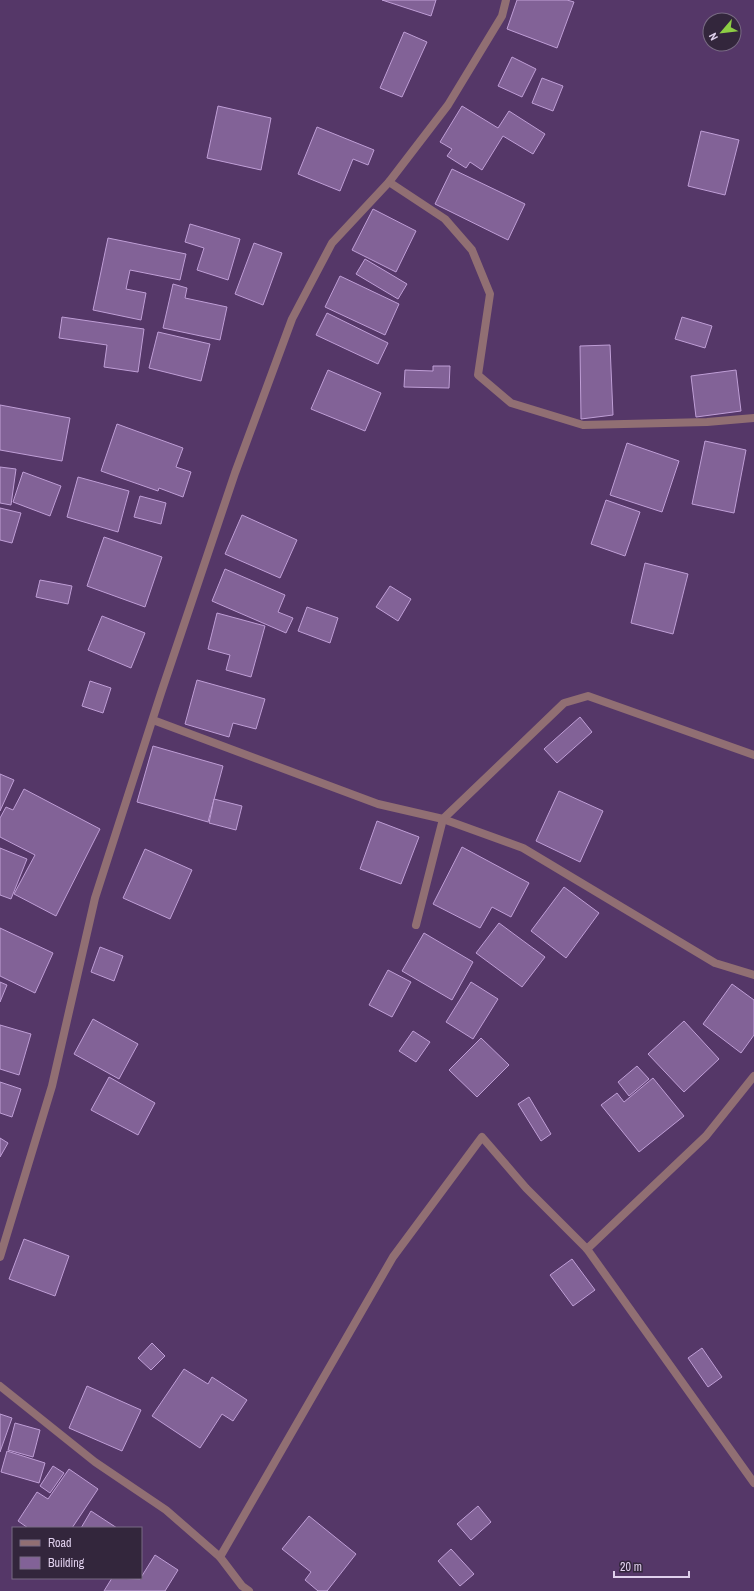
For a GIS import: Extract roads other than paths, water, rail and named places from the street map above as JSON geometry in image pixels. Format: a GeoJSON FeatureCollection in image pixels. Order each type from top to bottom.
{"type":"FeatureCollection","features":[{"type":"Feature","properties":{"kind":"street"},"geometry":{"type":"LineString","coordinates":[[0,1257],[52,1086],[96,898],[235,473],[292,319],[332,243],[389,182],[448,105],[502,16],[506,0]]}},
{"type":"Feature","properties":{"kind":"street"},"geometry":{"type":"LineString","coordinates":[[389,182],[445,219],[472,250],[490,294],[478,375],[511,403],[584,425],[706,422],[754,418]]}},
{"type":"Feature","properties":{"kind":"street"},"geometry":{"type":"LineString","coordinates":[[416,925],[443,819],[564,703],[588,696],[754,755]]}},
{"type":"Feature","properties":{"kind":"street"},"geometry":{"type":"LineString","coordinates":[[154,720],[378,804],[443,819],[523,848],[715,963],[754,976]]}},
{"type":"Feature","properties":{"kind":"street"},"geometry":{"type":"LineString","coordinates":[[587,1249],[706,1136],[754,1076]]}},
{"type":"Feature","properties":{"kind":"street"},"geometry":{"type":"LineString","coordinates":[[220,1558],[393,1257],[482,1137],[526,1188],[587,1249],[754,1483]]}},
{"type":"Feature","properties":{"kind":"street"},"geometry":{"type":"LineString","coordinates":[[0,1386],[95,1462],[166,1510],[220,1558],[242,1586],[249,1591]]}}]}
